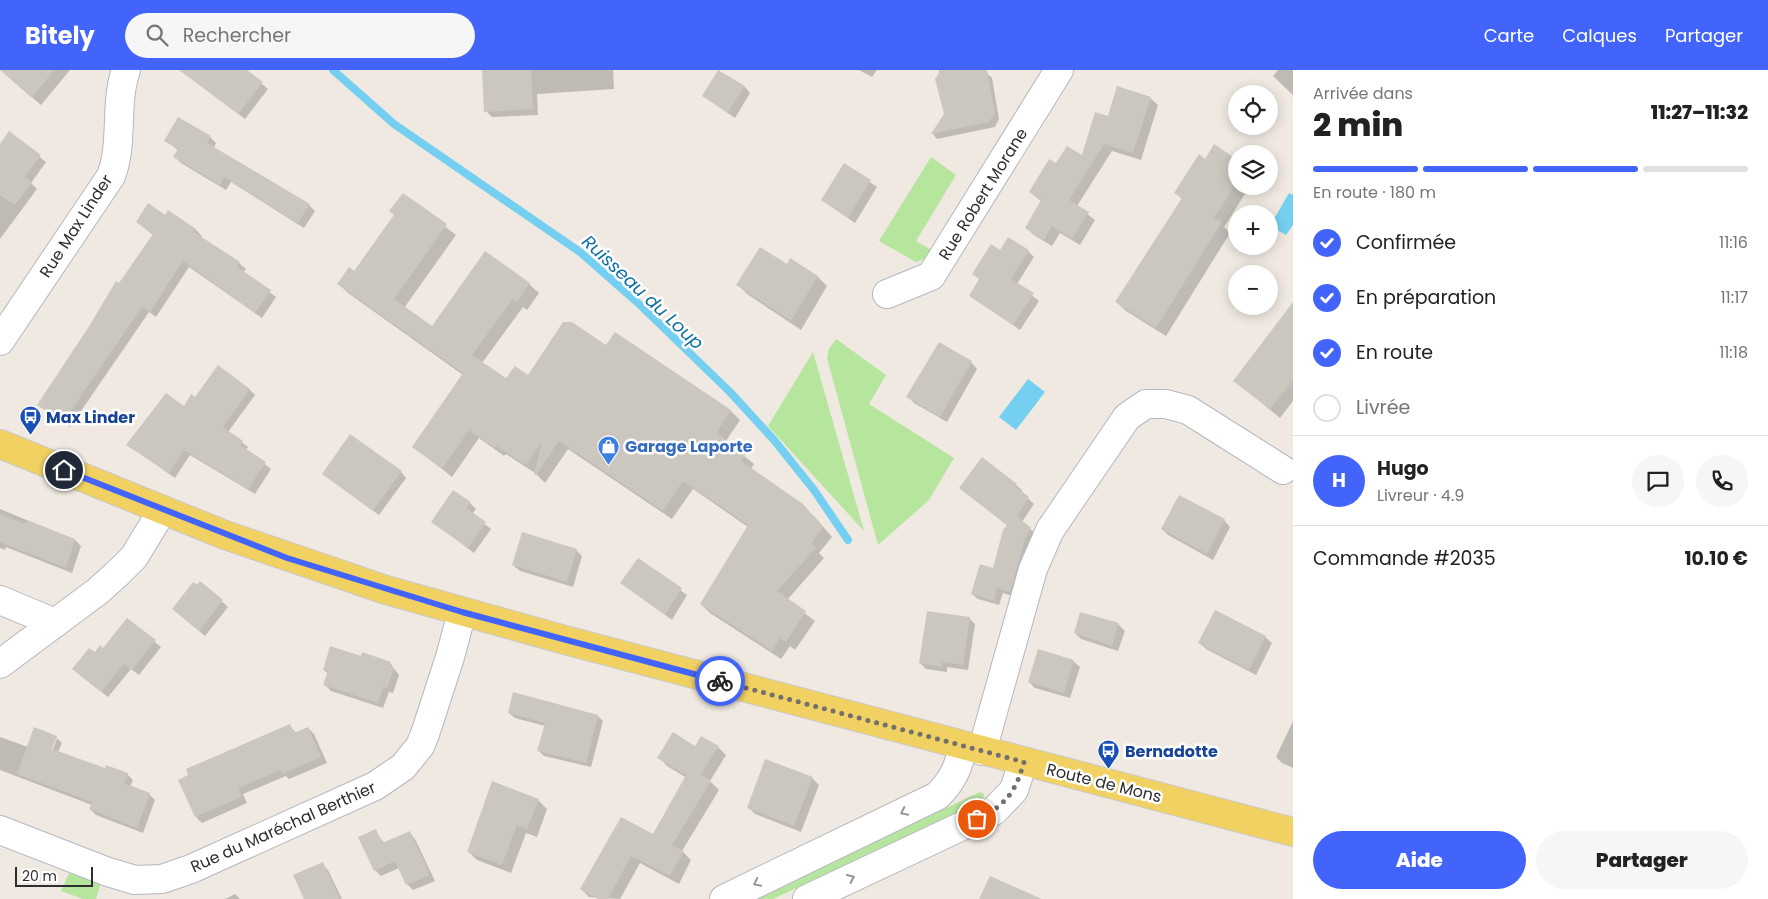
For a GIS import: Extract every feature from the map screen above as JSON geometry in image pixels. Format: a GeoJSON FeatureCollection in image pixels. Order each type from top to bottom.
{"type":"FeatureCollection","features":[{"type":"Feature","properties":{"kind":"main road","name":"Route de Mons"},"geometry":{"type":"LineString","coordinates":[[0,444],[162,511],[287,558],[462,612],[1293,832]]}},
{"type":"Feature","properties":{"kind":"street","name":"Rue Max Linder"},"geometry":{"type":"LineString","coordinates":[[0,342],[111,176],[116,163],[121,91],[126,70]]}},
{"type":"Feature","properties":{"kind":"street","name":"Rue Robert Morane"},"geometry":{"type":"LineString","coordinates":[[887,294],[931,276],[1057,71]]}},
{"type":"Feature","properties":{"kind":"street"},"geometry":{"type":"LineString","coordinates":[[724,899],[936,796],[946,788],[972,748],[1034,569],[1050,530],[1127,417],[1146,404],[1166,404],[1188,410],[1283,470]]}},
{"type":"Feature","properties":{"kind":"street"},"geometry":{"type":"LineString","coordinates":[[0,664],[98,591],[134,557],[162,511]]}},
{"type":"Feature","properties":{"kind":"street"},"geometry":{"type":"LineString","coordinates":[[0,600],[55,623]]}},
{"type":"Feature","properties":{"kind":"street","name":"Rue du Maréchal Berthier"},"geometry":{"type":"LineString","coordinates":[[0,830],[108,872],[135,880],[162,879],[191,869],[375,786],[403,767],[420,746],[450,657],[462,612]]}},
{"type":"Feature","properties":{"kind":"street"},"geometry":{"type":"LineString","coordinates":[[807,899],[994,811],[1014,790],[1024,762]]}},
{"type":"Feature","properties":{"kind":"green space"},"geometry":{"type":"Polygon","coordinates":[[[931,157],[956,175],[916,241],[933,251],[927,258],[916,262],[879,241],[931,157]]]}},
{"type":"Feature","properties":{"kind":"green space"},"geometry":{"type":"Polygon","coordinates":[[[836,339],[886,375],[869,404],[954,458],[929,500],[878,545],[827,358],[829,349],[836,339]]]}},
{"type":"Feature","properties":{"kind":"green space"},"geometry":{"type":"Polygon","coordinates":[[[813,352],[864,531],[768,426],[813,352]]]}},
{"type":"Feature","properties":{"kind":"green space"},"geometry":{"type":"Polygon","coordinates":[[[980,792],[984,794],[983,800],[773,899],[753,899],[980,792]]]}},
{"type":"Feature","properties":{"kind":"green space"},"geometry":{"type":"Polygon","coordinates":[[[69,873],[101,883],[96,899],[83,899],[61,891],[69,873]]]}},
{"type":"Feature","properties":{"kind":"water"},"geometry":{"type":"Polygon","coordinates":[[[1289,193],[1293,195],[1293,225],[1286,235],[1278,230],[1278,212],[1289,193]]]}},
{"type":"Feature","properties":{"kind":"water"},"geometry":{"type":"Polygon","coordinates":[[[1028,379],[1045,392],[1016,430],[999,417],[1028,379]]]}},
{"type":"Feature","properties":{"kind":"building"},"geometry":{"type":"Polygon","coordinates":[[[0,70],[54,70],[32,98],[0,70]]]}},
{"type":"Feature","properties":{"kind":"building"},"geometry":{"type":"Polygon","coordinates":[[[179,70],[247,70],[263,82],[238,114],[179,70]]]}},
{"type":"Feature","properties":{"kind":"building"},"geometry":{"type":"Polygon","coordinates":[[[482,70],[531,70],[533,109],[484,112],[482,70]]]}},
{"type":"Feature","properties":{"kind":"building"},"geometry":{"type":"Polygon","coordinates":[[[718,70],[745,86],[728,112],[702,96],[718,70]]]}},
{"type":"Feature","properties":{"kind":"building"},"geometry":{"type":"Polygon","coordinates":[[[941,70],[987,70],[995,113],[989,122],[931,134],[944,114],[935,79],[941,70]]]}},
{"type":"Feature","properties":{"kind":"building"},"geometry":{"type":"Polygon","coordinates":[[[1117,86],[1151,97],[1133,153],[1104,144],[1069,200],[1089,212],[1072,239],[1052,226],[1044,240],[1025,228],[1041,200],[1029,192],[1049,159],[1056,163],[1067,146],[1082,155],[1095,112],[1108,116],[1117,86]]]}},
{"type":"Feature","properties":{"kind":"building"},"geometry":{"type":"Polygon","coordinates":[[[178,117],[211,136],[207,143],[310,204],[298,223],[224,177],[220,185],[173,157],[178,149],[164,141],[178,117]]]}},
{"type":"Feature","properties":{"kind":"building"},"geometry":{"type":"Polygon","coordinates":[[[9,131],[41,155],[25,177],[32,182],[15,205],[0,195],[0,144],[9,131]]]}},
{"type":"Feature","properties":{"kind":"building"},"geometry":{"type":"Polygon","coordinates":[[[1214,144],[1228,154],[1229,195],[1214,218],[1222,222],[1156,328],[1115,302],[1182,198],[1174,193],[1199,154],[1205,159],[1214,144]]]}},
{"type":"Feature","properties":{"kind":"building"},"geometry":{"type":"Polygon","coordinates":[[[844,163],[871,180],[848,218],[821,200],[844,163]]]}},
{"type":"Feature","properties":{"kind":"building"},"geometry":{"type":"Polygon","coordinates":[[[403,193],[447,224],[394,299],[432,326],[485,251],[530,283],[517,302],[513,299],[472,355],[506,378],[515,366],[528,375],[563,322],[572,322],[606,345],[615,332],[731,410],[716,433],[746,454],[741,461],[803,504],[823,527],[811,543],[816,548],[777,591],[806,611],[786,642],[780,638],[772,651],[700,604],[748,525],[683,481],[663,511],[559,441],[536,475],[534,474],[542,441],[526,465],[496,446],[495,448],[469,430],[442,469],[412,447],[463,373],[337,284],[349,267],[354,271],[394,215],[389,211],[403,193]]]}},
{"type":"Feature","properties":{"kind":"building"},"geometry":{"type":"Polygon","coordinates":[[[148,203],[165,215],[168,210],[196,229],[194,232],[240,262],[237,267],[271,290],[255,313],[183,261],[150,312],[142,307],[63,422],[37,405],[88,328],[116,281],[119,283],[153,234],[136,222],[148,203]]]}},
{"type":"Feature","properties":{"kind":"building"},"geometry":{"type":"Polygon","coordinates":[[[1008,237],[1029,250],[1011,279],[1034,293],[1013,325],[969,296],[979,279],[972,274],[991,244],[1000,250],[1008,237]]]}},
{"type":"Feature","properties":{"kind":"building"},"geometry":{"type":"Polygon","coordinates":[[[760,247],[787,264],[790,258],[818,276],[791,321],[736,285],[760,247]]]}},
{"type":"Feature","properties":{"kind":"building"},"geometry":{"type":"Polygon","coordinates":[[[1293,302],[1293,381],[1270,409],[1233,381],[1293,302]]]}},
{"type":"Feature","properties":{"kind":"building"},"geometry":{"type":"Polygon","coordinates":[[[939,342],[972,361],[940,417],[906,397],[939,342]]]}},
{"type":"Feature","properties":{"kind":"building"},"geometry":{"type":"Polygon","coordinates":[[[218,365],[250,389],[223,427],[243,441],[240,445],[266,462],[248,489],[184,450],[169,473],[126,445],[166,393],[184,406],[191,394],[195,397],[218,365]]]}},
{"type":"Feature","properties":{"kind":"building"},"geometry":{"type":"Polygon","coordinates":[[[350,434],[402,471],[373,511],[322,474],[350,434]]]}},
{"type":"Feature","properties":{"kind":"building"},"geometry":{"type":"Polygon","coordinates":[[[982,457],[1017,484],[1015,486],[1029,497],[1017,516],[1031,528],[1025,539],[1010,592],[997,588],[994,601],[971,594],[980,564],[993,568],[1003,530],[1007,525],[959,488],[982,457]]]}},
{"type":"Feature","properties":{"kind":"building"},"geometry":{"type":"Polygon","coordinates":[[[453,490],[471,502],[466,508],[486,522],[468,548],[431,522],[453,490]]]}},
{"type":"Feature","properties":{"kind":"building"},"geometry":{"type":"Polygon","coordinates":[[[1179,495],[1225,519],[1207,554],[1161,529],[1179,495]]]}},
{"type":"Feature","properties":{"kind":"building"},"geometry":{"type":"Polygon","coordinates":[[[0,514],[25,524],[27,520],[75,539],[66,568],[0,542],[0,514]]]}},
{"type":"Feature","properties":{"kind":"building"},"geometry":{"type":"Polygon","coordinates":[[[522,532],[577,549],[567,582],[512,565],[522,532]]]}},
{"type":"Feature","properties":{"kind":"building"},"geometry":{"type":"Polygon","coordinates":[[[638,558],[682,588],[665,615],[620,583],[638,558]]]}},
{"type":"Feature","properties":{"kind":"building"},"geometry":{"type":"Polygon","coordinates":[[[200,581],[223,600],[199,631],[172,609],[193,582],[197,585],[200,581]]]}},
{"type":"Feature","properties":{"kind":"building"},"geometry":{"type":"Polygon","coordinates":[[[1215,610],[1266,636],[1249,670],[1198,643],[1215,610]]]}},
{"type":"Feature","properties":{"kind":"building"},"geometry":{"type":"Polygon","coordinates":[[[927,611],[970,617],[963,665],[942,662],[941,667],[919,663],[927,611]]]}},
{"type":"Feature","properties":{"kind":"building"},"geometry":{"type":"Polygon","coordinates":[[[1080,612],[1119,623],[1112,646],[1074,633],[1080,612]]]}},
{"type":"Feature","properties":{"kind":"building"},"geometry":{"type":"Polygon","coordinates":[[[127,618],[156,640],[132,670],[124,664],[101,692],[72,669],[89,648],[95,652],[100,645],[103,648],[127,618]]]}},
{"type":"Feature","properties":{"kind":"building"},"geometry":{"type":"Polygon","coordinates":[[[330,646],[361,656],[362,652],[391,662],[389,666],[394,668],[387,688],[383,687],[378,703],[323,685],[328,671],[323,670],[330,646]]]}},
{"type":"Feature","properties":{"kind":"building"},"geometry":{"type":"Polygon","coordinates":[[[1038,649],[1074,660],[1064,693],[1028,682],[1038,649]]]}},
{"type":"Feature","properties":{"kind":"building"},"geometry":{"type":"Polygon","coordinates":[[[513,692],[598,715],[586,763],[537,751],[545,723],[508,713],[513,692]]]}},
{"type":"Feature","properties":{"kind":"building"},"geometry":{"type":"Polygon","coordinates":[[[290,724],[294,733],[308,727],[321,757],[282,774],[281,770],[238,788],[242,797],[195,817],[178,780],[188,775],[186,769],[290,724]]]}},
{"type":"Feature","properties":{"kind":"building"},"geometry":{"type":"Polygon","coordinates":[[[34,727],[57,736],[52,749],[105,768],[106,765],[128,773],[124,783],[150,793],[137,828],[89,809],[92,802],[17,774],[34,727]]]}},
{"type":"Feature","properties":{"kind":"building"},"geometry":{"type":"Polygon","coordinates":[[[673,732],[695,746],[701,736],[719,746],[701,774],[711,781],[672,845],[684,851],[670,876],[631,856],[608,899],[598,899],[580,889],[621,817],[653,834],[686,775],[657,758],[673,732]]]}},
{"type":"Feature","properties":{"kind":"building"},"geometry":{"type":"Polygon","coordinates":[[[765,759],[813,777],[794,826],[747,808],[765,759]]]}},
{"type":"Feature","properties":{"kind":"building"},"geometry":{"type":"Polygon","coordinates":[[[492,781],[539,799],[527,829],[517,825],[502,865],[467,852],[492,781]]]}},
{"type":"Feature","properties":{"kind":"building"},"geometry":{"type":"Polygon","coordinates":[[[376,829],[382,843],[410,831],[430,875],[406,885],[395,861],[374,871],[358,837],[376,829]]]}},
{"type":"Feature","properties":{"kind":"building"},"geometry":{"type":"Polygon","coordinates":[[[323,862],[340,899],[304,899],[293,875],[323,862]]]}},
{"type":"Feature","properties":{"kind":"building"},"geometry":{"type":"Polygon","coordinates":[[[990,876],[1042,899],[979,899],[990,876]]]}},
{"type":"Feature","properties":{"kind":"waterway","name":"Ruisseau du Loup"},"geometry":{"type":"LineString","coordinates":[[333,70],[394,124],[580,252],[637,302],[730,392],[774,440],[814,490],[848,540]]}},
{"type":"Feature","properties":{"kind":"way so far"},"geometry":{"type":"LineString","coordinates":[[720,681],[1024,762],[1014,790],[1006,801],[994,811],[977,819]]}},
{"type":"Feature","properties":{"kind":"place","name":"Max Linder"},"geometry":{"type":"Point","coordinates":[30,436]}},
{"type":"Feature","properties":{"kind":"place","name":"Garage Laporte"},"geometry":{"type":"Point","coordinates":[609,465]}},
{"type":"Feature","properties":{"kind":"place","name":"Bernadotte"},"geometry":{"type":"Point","coordinates":[1109,770]}},
{"type":"Feature","properties":{"kind":"route"},"geometry":{"type":"LineString","coordinates":[[64,470],[209,529],[287,558],[386,590],[720,681]]}}]}
